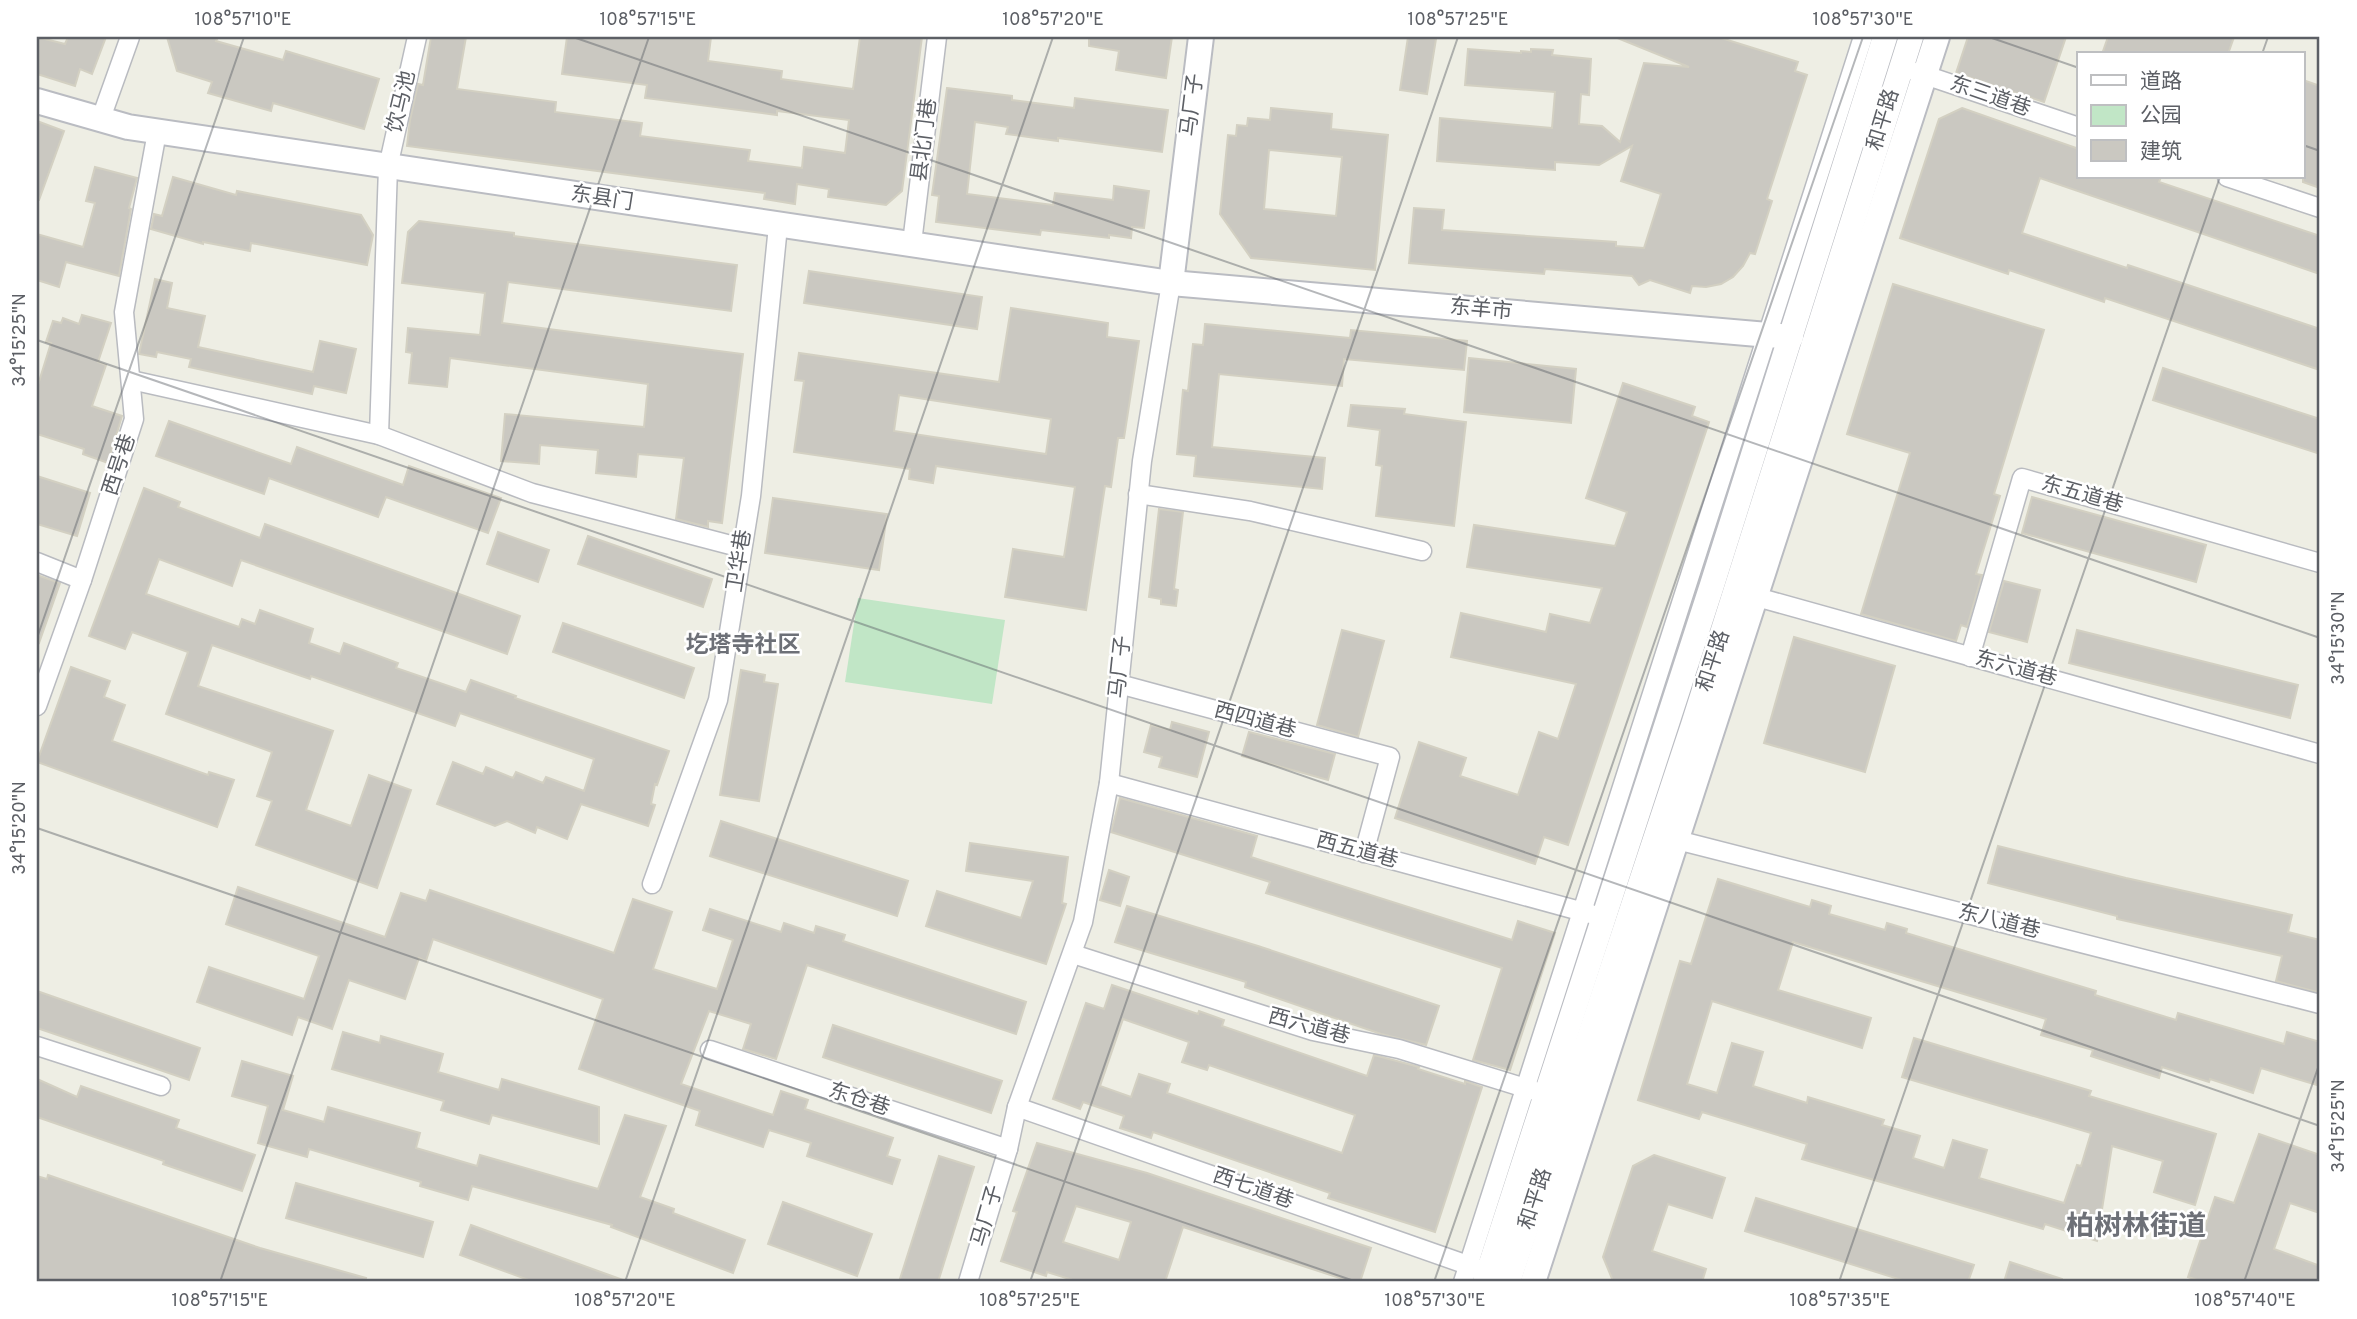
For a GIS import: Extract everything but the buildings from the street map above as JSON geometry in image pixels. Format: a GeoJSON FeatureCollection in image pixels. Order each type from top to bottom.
{"type":"FeatureCollection","features":[{"type":"Feature","properties":{"kind":"main road","name":"马厂子"},"geometry":{"type":"LineString","coordinates":[[1171,283],[1201,37]]}},
{"type":"Feature","properties":{"kind":"main road","name":"和平路"},"geometry":{"type":"LineString","coordinates":[[1497,1278],[1536,1091],[1593,915],[1712,585],[1779,336],[1885,37]]}},
{"type":"Feature","properties":{"kind":"main road","name":"和平路"},"geometry":{"type":"LineString","coordinates":[[1497,1278],[1745,594],[1911,37]]}},
{"type":"Feature","properties":{"kind":"main road"},"geometry":{"type":"LineString","coordinates":[[1497,1278],[1677,840],[1745,594],[1937,37]]}},
{"type":"Feature","properties":{"kind":"main road","name":"东县门"},"geometry":{"type":"LineString","coordinates":[[37,101],[100,121],[157,132],[1171,283]]}},
{"type":"Feature","properties":{"kind":"main road","name":"东羊市"},"geometry":{"type":"LineString","coordinates":[[1171,283],[1779,336]]}},
{"type":"Feature","properties":{"kind":"street"},"geometry":{"type":"LineString","coordinates":[[100,121],[130,37]]}},
{"type":"Feature","properties":{"kind":"street","name":"饮马池"},"geometry":{"type":"LineString","coordinates":[[379,435],[388,167],[417,37]]}},
{"type":"Feature","properties":{"kind":"street","name":"县北门巷"},"geometry":{"type":"LineString","coordinates":[[912,243],[937,37]]}},
{"type":"Feature","properties":{"kind":"street"},"geometry":{"type":"LineString","coordinates":[[1593,915],[1779,336],[1863,37]]}},
{"type":"Feature","properties":{"kind":"street","name":"东三道巷"},"geometry":{"type":"LineString","coordinates":[[1901,67],[2077,126]]}},
{"type":"Feature","properties":{"kind":"street","name":"西号巷"},"geometry":{"type":"LineString","coordinates":[[37,706],[82,580],[134,419],[124,312],[157,132]]}},
{"type":"Feature","properties":{"kind":"street"},"geometry":{"type":"LineString","coordinates":[[2230,178],[2320,208]]}},
{"type":"Feature","properties":{"kind":"street","name":"卫华巷"},"geometry":{"type":"LineString","coordinates":[[652,884],[718,700],[751,496],[778,226]]}},
{"type":"Feature","properties":{"kind":"street","name":"马厂子"},"geometry":{"type":"LineString","coordinates":[[968,1282],[1008,1149],[1017,1107],[1083,922],[1109,783],[1142,461],[1171,283]]}},
{"type":"Feature","properties":{"kind":"street"},"geometry":{"type":"LineString","coordinates":[[131,380],[379,435],[533,493],[743,548]]}},
{"type":"Feature","properties":{"kind":"street","name":"东五道巷"},"geometry":{"type":"LineString","coordinates":[[1970,657],[2022,478],[2320,563]]}},
{"type":"Feature","properties":{"kind":"street"},"geometry":{"type":"LineString","coordinates":[[1138,494],[1250,511],[1422,551]]}},
{"type":"Feature","properties":{"kind":"street"},"geometry":{"type":"LineString","coordinates":[[37,562],[82,580]]}},
{"type":"Feature","properties":{"kind":"street","name":"东六道巷"},"geometry":{"type":"LineString","coordinates":[[1712,585],[2320,754]]}},
{"type":"Feature","properties":{"kind":"street","name":"西四道巷"},"geometry":{"type":"LineString","coordinates":[[1119,684],[1390,757],[1364,853]]}},
{"type":"Feature","properties":{"kind":"street","name":"西五道巷"},"geometry":{"type":"LineString","coordinates":[[1109,783],[1593,915]]}},
{"type":"Feature","properties":{"kind":"street","name":"东八道巷"},"geometry":{"type":"LineString","coordinates":[[1677,840],[2319,1000]]}},
{"type":"Feature","properties":{"kind":"street","name":"西六道巷"},"geometry":{"type":"LineString","coordinates":[[1073,954],[1312,1031],[1399,1049],[1536,1091]]}},
{"type":"Feature","properties":{"kind":"street"},"geometry":{"type":"LineString","coordinates":[[37,1046],[161,1086]]}},
{"type":"Feature","properties":{"kind":"street","name":"东仓巷"},"geometry":{"type":"LineString","coordinates":[[710,1050],[1008,1149]]}},
{"type":"Feature","properties":{"kind":"street","name":"西七道巷"},"geometry":{"type":"LineString","coordinates":[[1017,1107],[1497,1278]]}},
{"type":"Feature","properties":{"kind":"green space"},"geometry":{"type":"Polygon","coordinates":[[[858,598],[1005,620],[992,704],[845,682],[858,598]]]}},
{"type":"Feature","properties":{"kind":"district","name":"圪塔寺社区"},"geometry":{"type":"Point","coordinates":[743,646]}},
{"type":"Feature","properties":{"kind":"district","name":"柏树林街道"},"geometry":{"type":"Point","coordinates":[2136,1228]}}]}
